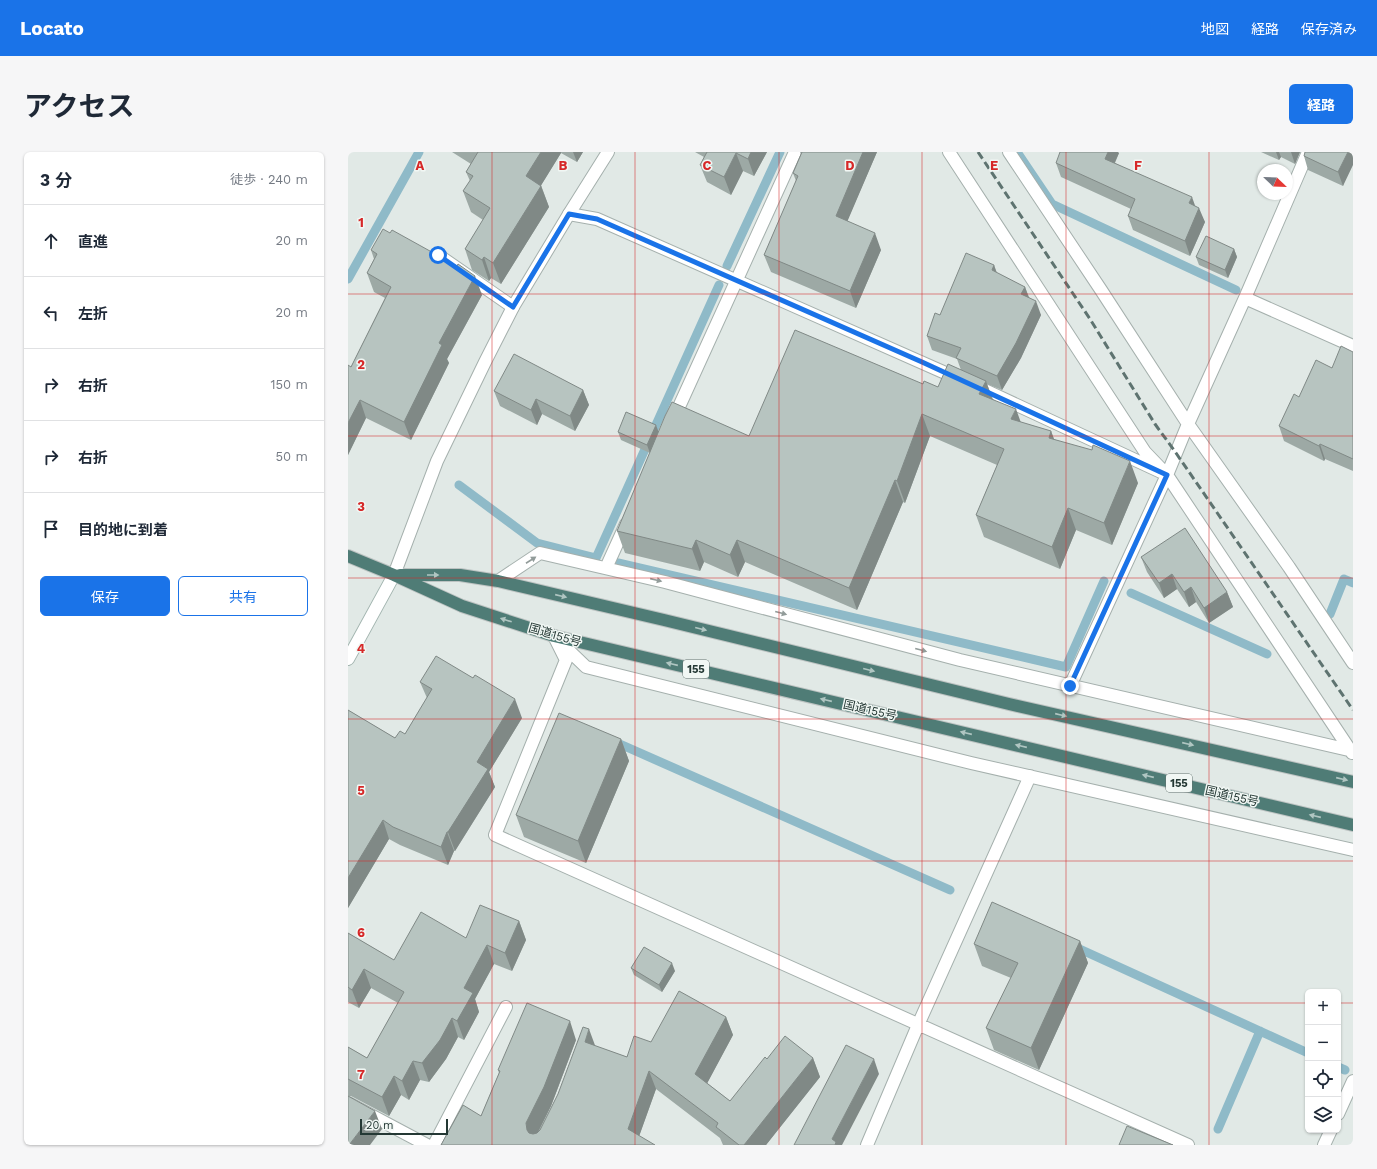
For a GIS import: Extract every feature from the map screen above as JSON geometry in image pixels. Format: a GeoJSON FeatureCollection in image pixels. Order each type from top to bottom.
{"type":"FeatureCollection","features":[{"type":"Feature","properties":{"kind":"highway","name":"国道155号"},"geometry":{"type":"LineString","coordinates":[[348,556],[462,606],[554,636],[1353,825]]}},
{"type":"Feature","properties":{"kind":"highway","name":"国道155号"},"geometry":{"type":"LineString","coordinates":[[394,575],[460,575],[498,581],[1009,704],[1353,782]]}},
{"type":"Feature","properties":{"kind":"street"},"geometry":{"type":"LineString","coordinates":[[348,659],[394,575],[437,462],[513,307],[608,152]]}},
{"type":"Feature","properties":{"kind":"street"},"geometry":{"type":"LineString","coordinates":[[667,432],[795,152]]}},
{"type":"Feature","properties":{"kind":"street"},"geometry":{"type":"LineString","coordinates":[[949,152],[1145,452],[1167,475],[1352,752]]}},
{"type":"Feature","properties":{"kind":"street"},"geometry":{"type":"LineString","coordinates":[[1009,152],[1188,424],[1289,567],[1353,663]]}},
{"type":"Feature","properties":{"kind":"street"},"geometry":{"type":"LineString","coordinates":[[1070,686],[1167,475],[1308,152]]}},
{"type":"Feature","properties":{"kind":"street"},"geometry":{"type":"LineString","coordinates":[[569,214],[597,219],[922,362],[1167,475]]}},
{"type":"Feature","properties":{"kind":"street"},"geometry":{"type":"LineString","coordinates":[[438,255],[513,307]]}},
{"type":"Feature","properties":{"kind":"street"},"geometry":{"type":"LineString","coordinates":[[1245,298],[1353,346]]}},
{"type":"Feature","properties":{"kind":"street"},"geometry":{"type":"LineString","coordinates":[[606,568],[632,511]]}},
{"type":"Feature","properties":{"kind":"street"},"geometry":{"type":"LineString","coordinates":[[498,581],[540,553],[665,582],[960,660],[1352,752]]}},
{"type":"Feature","properties":{"kind":"street"},"geometry":{"type":"LineString","coordinates":[[554,636],[586,667],[964,762],[1353,850]]}},
{"type":"Feature","properties":{"kind":"street"},"geometry":{"type":"LineString","coordinates":[[554,636],[566,660],[495,835],[1188,1145]]}},
{"type":"Feature","properties":{"kind":"street"},"geometry":{"type":"LineString","coordinates":[[867,1145],[918,1025],[1030,776]]}},
{"type":"Feature","properties":{"kind":"street"},"geometry":{"type":"LineString","coordinates":[[434,1145],[506,1007]]}},
{"type":"Feature","properties":{"kind":"street"},"geometry":{"type":"LineString","coordinates":[[1341,1107],[1353,1080]]}},
{"type":"Feature","properties":{"kind":"street"},"geometry":{"type":"LineString","coordinates":[[348,1103],[427,1145]]}},
{"type":"Feature","properties":{"kind":"street"},"geometry":{"type":"LineString","coordinates":[[1324,1145],[1330,1133]]}},
{"type":"Feature","properties":{"kind":"building"},"geometry":{"type":"Polygon","coordinates":[[[478,152],[541,152],[526,176],[541,186],[493,263],[484,257],[482,260],[465,249],[490,208],[463,191],[473,176],[466,172],[478,152]]]}},
{"type":"Feature","properties":{"kind":"building"},"geometry":{"type":"Polygon","coordinates":[[[707,152],[751,152],[748,159],[736,153],[724,177],[700,165],[707,152]]]}},
{"type":"Feature","properties":{"kind":"building"},"geometry":{"type":"Polygon","coordinates":[[[802,152],[863,152],[836,216],[875,233],[850,291],[764,255],[798,176],[793,173],[802,152]]]}},
{"type":"Feature","properties":{"kind":"building"},"geometry":{"type":"Polygon","coordinates":[[[1060,152],[1108,152],[1105,159],[1192,197],[1189,203],[1199,208],[1185,241],[1128,216],[1135,199],[1056,163],[1060,152]]]}},
{"type":"Feature","properties":{"kind":"building"},"geometry":{"type":"Polygon","coordinates":[[[1305,152],[1348,152],[1338,172],[1304,156],[1305,152]]]}},
{"type":"Feature","properties":{"kind":"building"},"geometry":{"type":"Polygon","coordinates":[[[383,229],[390,233],[392,230],[457,266],[458,264],[475,276],[439,343],[442,345],[404,422],[360,400],[348,423],[348,365],[351,367],[391,287],[367,273],[377,254],[371,250],[383,229]]]}},
{"type":"Feature","properties":{"kind":"building"},"geometry":{"type":"Polygon","coordinates":[[[1206,236],[1234,249],[1225,270],[1196,257],[1206,236]]]}},
{"type":"Feature","properties":{"kind":"building"},"geometry":{"type":"Polygon","coordinates":[[[966,253],[994,265],[992,270],[1025,287],[1021,294],[1036,301],[1016,343],[997,376],[956,358],[961,348],[927,336],[935,313],[940,315],[966,253]]]}},
{"type":"Feature","properties":{"kind":"building"},"geometry":{"type":"Polygon","coordinates":[[[795,330],[923,384],[924,381],[938,387],[948,364],[986,381],[979,394],[1016,409],[1011,419],[1051,431],[1049,438],[1092,450],[1093,445],[1130,461],[1104,523],[1068,508],[1052,547],[976,515],[1004,449],[922,414],[897,481],[895,480],[849,588],[737,540],[730,555],[696,540],[692,549],[617,531],[672,402],[749,436],[795,330]]]}},
{"type":"Feature","properties":{"kind":"building"},"geometry":{"type":"Polygon","coordinates":[[[1341,346],[1353,352],[1353,459],[1320,444],[1319,446],[1279,426],[1294,394],[1299,397],[1316,360],[1332,368],[1341,346]]]}},
{"type":"Feature","properties":{"kind":"building"},"geometry":{"type":"Polygon","coordinates":[[[514,354],[583,390],[570,416],[536,399],[531,410],[494,391],[514,354]]]}},
{"type":"Feature","properties":{"kind":"building"},"geometry":{"type":"Polygon","coordinates":[[[626,412],[656,425],[647,445],[618,432],[626,412]]]}},
{"type":"Feature","properties":{"kind":"building"},"geometry":{"type":"Polygon","coordinates":[[[1185,528],[1227,592],[1204,608],[1191,587],[1184,592],[1172,574],[1159,583],[1141,557],[1185,528]]]}},
{"type":"Feature","properties":{"kind":"building"},"geometry":{"type":"Polygon","coordinates":[[[436,656],[473,678],[475,675],[515,699],[477,762],[488,769],[447,832],[441,847],[393,827],[383,820],[348,878],[348,710],[395,738],[400,731],[405,734],[432,689],[420,682],[436,656]]]}},
{"type":"Feature","properties":{"kind":"building"},"geometry":{"type":"Polygon","coordinates":[[[559,713],[621,739],[578,841],[516,815],[559,713]]]}},
{"type":"Feature","properties":{"kind":"building"},"geometry":{"type":"Polygon","coordinates":[[[992,902],[1080,941],[1031,1048],[986,1028],[1018,963],[974,944],[992,902]]]}},
{"type":"Feature","properties":{"kind":"building"},"geometry":{"type":"Polygon","coordinates":[[[480,905],[519,921],[505,953],[487,945],[464,988],[473,993],[457,1021],[452,1018],[440,1040],[422,1063],[413,1061],[402,1081],[394,1076],[382,1097],[348,1079],[348,1047],[367,1058],[404,992],[364,969],[352,990],[348,987],[348,933],[394,960],[421,912],[466,938],[480,905]]]}},
{"type":"Feature","properties":{"kind":"building"},"geometry":{"type":"Polygon","coordinates":[[[644,947],[672,963],[659,985],[631,968],[644,947]]]}},
{"type":"Feature","properties":{"kind":"building"},"geometry":{"type":"Polygon","coordinates":[[[679,991],[726,1017],[695,1074],[730,1101],[765,1057],[767,1059],[785,1036],[813,1058],[744,1145],[739,1145],[716,1127],[718,1123],[649,1071],[628,1129],[655,1145],[441,1145],[463,1105],[481,1116],[500,1071],[498,1070],[527,1003],[570,1021],[544,1087],[526,1123],[527,1130],[529,1133],[533,1134],[540,1130],[558,1094],[583,1027],[589,1029],[585,1042],[627,1057],[634,1036],[651,1042],[679,991]]]}},
{"type":"Feature","properties":{"kind":"building"},"geometry":{"type":"Polygon","coordinates":[[[846,1045],[874,1059],[832,1139],[836,1142],[835,1145],[794,1145],[846,1045]]]}},
{"type":"Feature","properties":{"kind":"building"},"geometry":{"type":"Polygon","coordinates":[[[348,1096],[375,1111],[349,1145],[348,1145],[348,1096]]]}},
{"type":"Feature","properties":{"kind":"building"},"geometry":{"type":"Polygon","coordinates":[[[1127,1126],[1173,1145],[1119,1145],[1127,1126]]]}},
{"type":"Feature","properties":{"kind":"waterway"},"geometry":{"type":"LineString","coordinates":[[348,279],[419,152]]}},
{"type":"Feature","properties":{"kind":"waterway"},"geometry":{"type":"LineString","coordinates":[[727,266],[780,152]]}},
{"type":"Feature","properties":{"kind":"waterway"},"geometry":{"type":"LineString","coordinates":[[1017,152],[1052,204],[1236,290]]}},
{"type":"Feature","properties":{"kind":"waterway"},"geometry":{"type":"LineString","coordinates":[[459,485],[537,543],[596,558],[719,285]]}},
{"type":"Feature","properties":{"kind":"waterway"},"geometry":{"type":"LineString","coordinates":[[618,563],[1066,667],[1104,581]]}},
{"type":"Feature","properties":{"kind":"waterway"},"geometry":{"type":"LineString","coordinates":[[1330,614],[1344,579],[1353,583]]}},
{"type":"Feature","properties":{"kind":"waterway"},"geometry":{"type":"LineString","coordinates":[[1131,593],[1267,654]]}},
{"type":"Feature","properties":{"kind":"waterway"},"geometry":{"type":"LineString","coordinates":[[613,741],[950,890]]}},
{"type":"Feature","properties":{"kind":"waterway"},"geometry":{"type":"LineString","coordinates":[[1073,946],[1305,1052]]}},
{"type":"Feature","properties":{"kind":"waterway"},"geometry":{"type":"LineString","coordinates":[[1218,1129],[1260,1031]]}},
{"type":"Feature","properties":{"kind":"waterway"},"geometry":{"type":"LineString","coordinates":[[1341,1068],[1345,1070]]}},
{"type":"Feature","properties":{"kind":"railway"},"geometry":{"type":"LineString","coordinates":[[978,152],[1090,319],[1155,424],[1353,710]]}},
{"type":"Feature","properties":{"kind":"route"},"geometry":{"type":"LineString","coordinates":[[438,255],[513,307],[569,214],[597,219],[922,362],[1167,475],[1070,686]]}}]}
